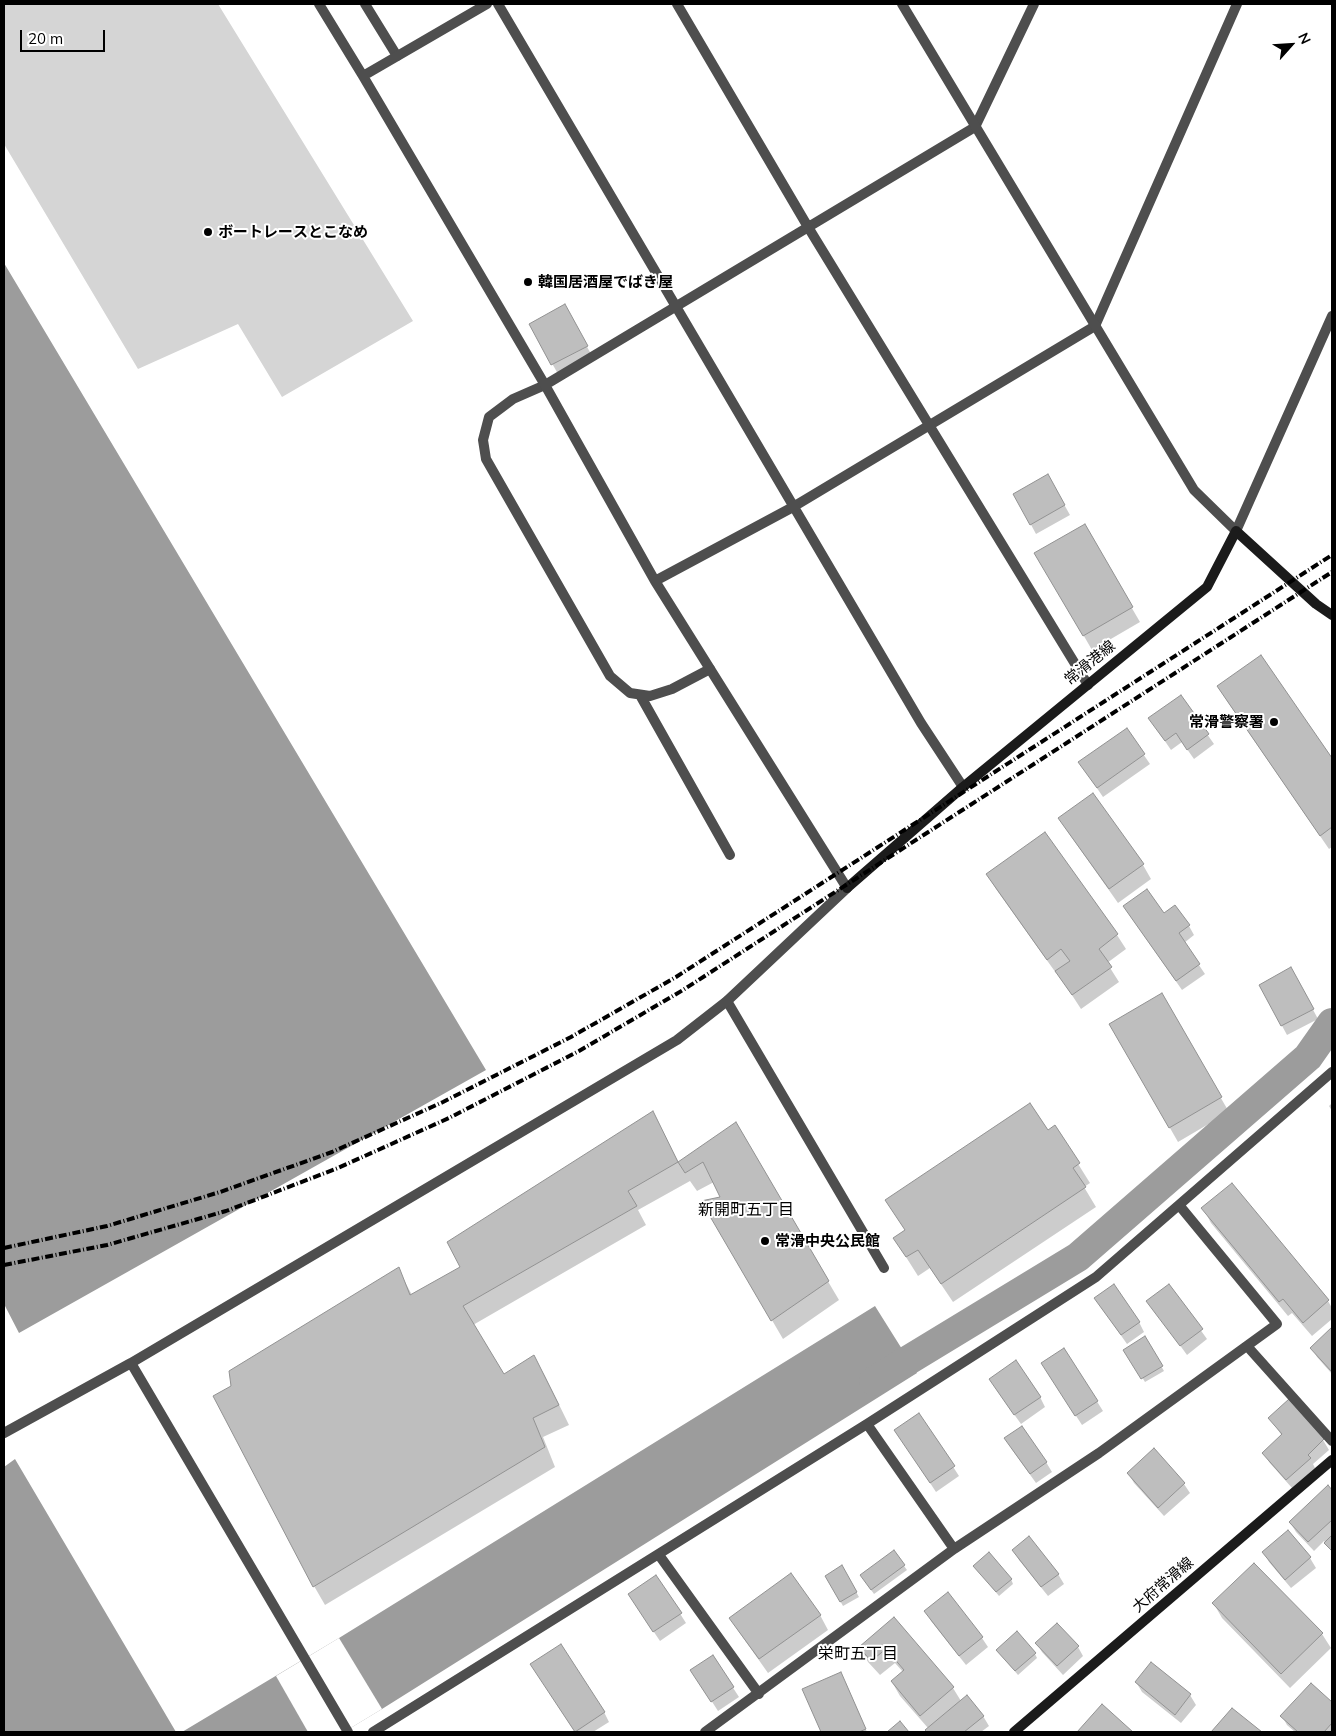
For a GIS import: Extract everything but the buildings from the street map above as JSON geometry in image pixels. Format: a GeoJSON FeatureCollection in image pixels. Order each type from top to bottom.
{"type":"FeatureCollection","features":[{"type":"Feature","properties":{"kind":"main road"},"geometry":{"type":"LineString","coordinates":[[1236,531],[1316,604],[1332,615]]}},
{"type":"Feature","properties":{"kind":"main road","name":"常滑港線"},"geometry":{"type":"LineString","coordinates":[[847,888],[963,787],[1207,587],[1236,531]]}},
{"type":"Feature","properties":{"kind":"main road","name":"大府常滑線"},"geometry":{"type":"LineString","coordinates":[[1014,1732],[1332,1460]]}},
{"type":"Feature","properties":{"kind":"street"},"geometry":{"type":"LineString","coordinates":[[4,1433],[132,1363],[677,1040],[727,1001],[847,888],[655,582],[545,385],[319,4]]}},
{"type":"Feature","properties":{"kind":"street"},"geometry":{"type":"LineString","coordinates":[[365,4],[397,56]]}},
{"type":"Feature","properties":{"kind":"street"},"geometry":{"type":"LineString","coordinates":[[363,76],[487,4]]}},
{"type":"Feature","properties":{"kind":"street"},"geometry":{"type":"LineString","coordinates":[[498,4],[921,724],[963,787]]}},
{"type":"Feature","properties":{"kind":"street"},"geometry":{"type":"LineString","coordinates":[[677,4],[808,227],[1088,685]]}},
{"type":"Feature","properties":{"kind":"street"},"geometry":{"type":"LineString","coordinates":[[902,4],[1194,490],[1236,531],[1332,316]]}},
{"type":"Feature","properties":{"kind":"street"},"geometry":{"type":"LineString","coordinates":[[710,669],[672,689],[650,696],[630,693],[610,676],[486,459],[483,440],[489,417],[514,400],[545,385],[975,127],[1034,4]]}},
{"type":"Feature","properties":{"kind":"street"},"geometry":{"type":"LineString","coordinates":[[655,582],[793,507],[1095,326],[1237,4]]}},
{"type":"Feature","properties":{"kind":"street"},"geometry":{"type":"LineString","coordinates":[[640,695],[730,855]]}},
{"type":"Feature","properties":{"kind":"street"},"geometry":{"type":"LineString","coordinates":[[727,1001],[884,1268]]}},
{"type":"Feature","properties":{"kind":"street"},"geometry":{"type":"LineString","coordinates":[[373,1732],[867,1424],[1096,1277],[1332,1072]]}},
{"type":"Feature","properties":{"kind":"street"},"geometry":{"type":"LineString","coordinates":[[705,1732],[954,1550],[1099,1453],[1277,1324],[1179,1205]]}},
{"type":"Feature","properties":{"kind":"street"},"geometry":{"type":"LineString","coordinates":[[1247,1346],[1332,1441]]}},
{"type":"Feature","properties":{"kind":"street"},"geometry":{"type":"LineString","coordinates":[[132,1363],[348,1732]]}},
{"type":"Feature","properties":{"kind":"street"},"geometry":{"type":"LineString","coordinates":[[867,1424],[954,1550]]}},
{"type":"Feature","properties":{"kind":"street"},"geometry":{"type":"LineString","coordinates":[[659,1554],[759,1694]]}},
{"type":"Feature","properties":{"kind":"shaded area","name":"ボートレースとこなめ"},"geometry":{"type":"Polygon","coordinates":[[[4,4],[218,4],[413,321],[282,397],[238,324],[138,369],[4,144],[4,4]]]}},
{"type":"Feature","properties":{"kind":"shaded area"},"geometry":{"type":"Polygon","coordinates":[[[4,263],[486,1070],[19,1333],[4,1304],[4,263]]]}},
{"type":"Feature","properties":{"kind":"shaded area"},"geometry":{"type":"Polygon","coordinates":[[[875,1306],[917,1373],[382,1709],[344,1732],[182,1732],[339,1638],[875,1306]]]}},
{"type":"Feature","properties":{"kind":"shaded area"},"geometry":{"type":"Polygon","coordinates":[[[15,1459],[176,1732],[4,1732],[4,1467],[15,1459]]]}},
{"type":"Feature","properties":{"kind":"pier"},"geometry":{"type":"Polygon","coordinates":[[[339,1638],[382,1709],[344,1732],[308,1732],[276,1676],[339,1638]]]}},
{"type":"Feature","properties":{"kind":"waterway"},"geometry":{"type":"LineString","coordinates":[[874,1381],[1078,1257],[1308,1057],[1332,1023]]}},
{"type":"Feature","properties":{"kind":"railway"},"geometry":{"type":"LineString","coordinates":[[4,1248],[107,1226],[220,1192],[332,1152],[443,1102],[571,1037],[676,977],[1332,555]]}},
{"type":"Feature","properties":{"kind":"railway"},"geometry":{"type":"LineString","coordinates":[[4,1265],[107,1245],[226,1211],[338,1168],[449,1118],[579,1051],[683,990],[1332,572]]}},
{"type":"Feature","properties":{"kind":"place","name":"ボートレースとこなめ"},"geometry":{"type":"Point","coordinates":[208,232]}},
{"type":"Feature","properties":{"kind":"place","name":"韓国居酒屋でばき屋"},"geometry":{"type":"Point","coordinates":[528,282]}},
{"type":"Feature","properties":{"kind":"place","name":"常滑警察署"},"geometry":{"type":"Point","coordinates":[1274,722]}},
{"type":"Feature","properties":{"kind":"place","name":"常滑中央公民館"},"geometry":{"type":"Point","coordinates":[765,1241]}},
{"type":"Feature","properties":{"kind":"district","name":"新開町五丁目"},"geometry":{"type":"Point","coordinates":[746,1210]}},
{"type":"Feature","properties":{"kind":"district","name":"栄町五丁目"},"geometry":{"type":"Point","coordinates":[858,1654]}}]}
